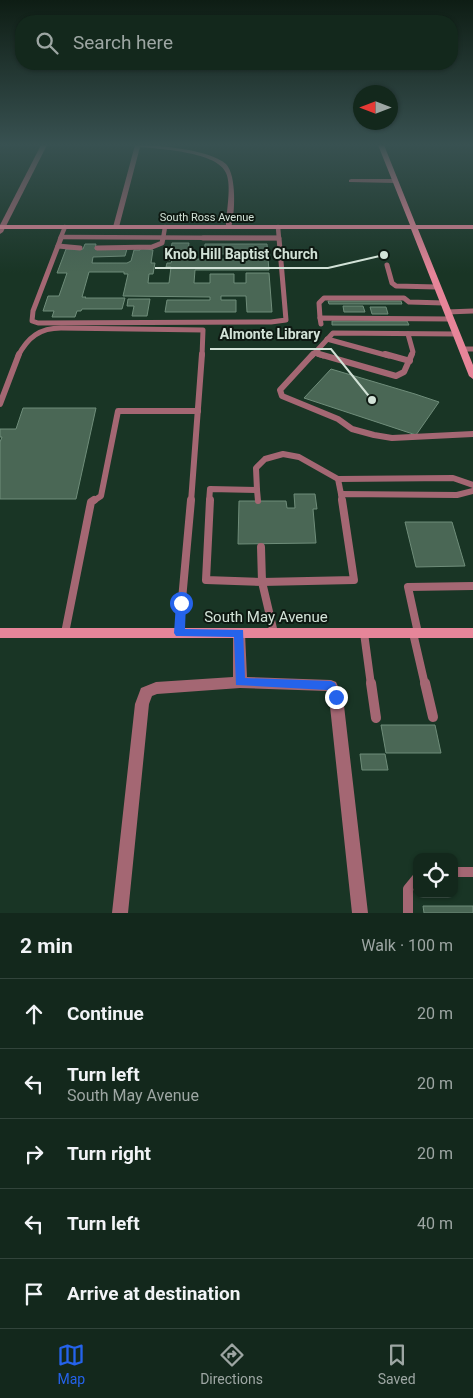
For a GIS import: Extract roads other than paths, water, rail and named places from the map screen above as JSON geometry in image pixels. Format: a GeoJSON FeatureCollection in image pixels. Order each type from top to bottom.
{"type":"FeatureCollection","features":[{"type":"Feature","properties":{"kind":"main road"},"geometry":{"type":"LineString","coordinates":[[398,188],[472,370]]}},
{"type":"Feature","properties":{"kind":"main road","name":"South Ross Avenue"},"geometry":{"type":"LineString","coordinates":[[1,229],[65,227],[473,227]]}},
{"type":"Feature","properties":{"kind":"main road","name":"South May Avenue"},"geometry":{"type":"LineString","coordinates":[[0,635],[64,632],[473,633]]}},
{"type":"Feature","properties":{"kind":"street"},"geometry":{"type":"LineString","coordinates":[[1,229],[22,188]]}},
{"type":"Feature","properties":{"kind":"street"},"geometry":{"type":"LineString","coordinates":[[116,227],[127,188]]}},
{"type":"Feature","properties":{"kind":"street"},"geometry":{"type":"LineString","coordinates":[[229,227],[230,188]]}},
{"type":"Feature","properties":{"kind":"street"},"geometry":{"type":"LineString","coordinates":[[239,633],[240,682]]}},
{"type":"Feature","properties":{"kind":"street"},"geometry":{"type":"LineString","coordinates":[[120,913],[142,704],[146,692],[156,688],[240,682],[331,686],[336,697],[360,913]]}},
{"type":"Feature","properties":{"kind":"lane"},"geometry":{"type":"LineString","coordinates":[[65,227],[33,311],[32,321],[38,323],[271,322],[286,320],[278,228]]}},
{"type":"Feature","properties":{"kind":"lane"},"geometry":{"type":"LineString","coordinates":[[97,248],[152,247],[162,243],[166,227]]}},
{"type":"Feature","properties":{"kind":"lane"},"geometry":{"type":"LineString","coordinates":[[61,237],[278,238]]}},
{"type":"Feature","properties":{"kind":"lane"},"geometry":{"type":"LineString","coordinates":[[58,246],[80,248]]}},
{"type":"Feature","properties":{"kind":"lane"},"geometry":{"type":"LineString","coordinates":[[387,265],[392,283],[396,286],[437,287]]}},
{"type":"Feature","properties":{"kind":"lane"},"geometry":{"type":"LineString","coordinates":[[444,303],[410,302],[404,298],[324,298],[319,303],[320,321],[413,318],[473,312]]}},
{"type":"Feature","properties":{"kind":"lane"},"geometry":{"type":"LineString","coordinates":[[410,302],[413,318]]}},
{"type":"Feature","properties":{"kind":"lane"},"geometry":{"type":"LineString","coordinates":[[0,404],[23,346],[38,331],[61,328],[202,330],[198,412],[179,633]]}},
{"type":"Feature","properties":{"kind":"lane"},"geometry":{"type":"LineString","coordinates":[[457,334],[333,333],[280,390],[282,396],[338,419],[352,429],[374,435],[392,438],[473,434]]}},
{"type":"Feature","properties":{"kind":"lane"},"geometry":{"type":"LineString","coordinates":[[314,353],[390,376],[400,375],[410,361],[413,352],[408,334]]}},
{"type":"Feature","properties":{"kind":"lane"},"geometry":{"type":"LineString","coordinates":[[327,339],[410,361]]}},
{"type":"Feature","properties":{"kind":"lane"},"geometry":{"type":"LineString","coordinates":[[462,349],[473,349]]}},
{"type":"Feature","properties":{"kind":"lane"},"geometry":{"type":"LineString","coordinates":[[64,632],[91,502],[101,496],[118,411],[198,412]]}},
{"type":"Feature","properties":{"kind":"lane"},"geometry":{"type":"LineString","coordinates":[[258,501],[256,468],[265,459],[282,454],[299,457],[338,479],[453,478],[473,485]]}},
{"type":"Feature","properties":{"kind":"lane"},"geometry":{"type":"LineString","coordinates":[[257,490],[210,489],[206,580],[262,582],[354,580],[338,479]]}},
{"type":"Feature","properties":{"kind":"lane"},"geometry":{"type":"LineString","coordinates":[[341,494],[457,495],[473,490]]}},
{"type":"Feature","properties":{"kind":"lane"},"geometry":{"type":"LineString","coordinates":[[260,547],[262,582],[274,633]]}},
{"type":"Feature","properties":{"kind":"lane"},"geometry":{"type":"LineString","coordinates":[[433,717],[408,587],[473,586]]}},
{"type":"Feature","properties":{"kind":"lane"},"geometry":{"type":"LineString","coordinates":[[364,633],[376,718]]}},
{"type":"Feature","properties":{"kind":"lane"},"geometry":{"type":"LineString","coordinates":[[458,872],[473,872]]}},
{"type":"Feature","properties":{"kind":"lane"},"geometry":{"type":"LineString","coordinates":[[408,913],[406,897],[408,888],[413,880]]}},
{"type":"Feature","properties":{"kind":"place","name":"Knob Hill Baptist Church"},"geometry":{"type":"Point","coordinates":[384,255]}},
{"type":"Feature","properties":{"kind":"place","name":"Almonte Library"},"geometry":{"type":"Point","coordinates":[372,400]}}]}
